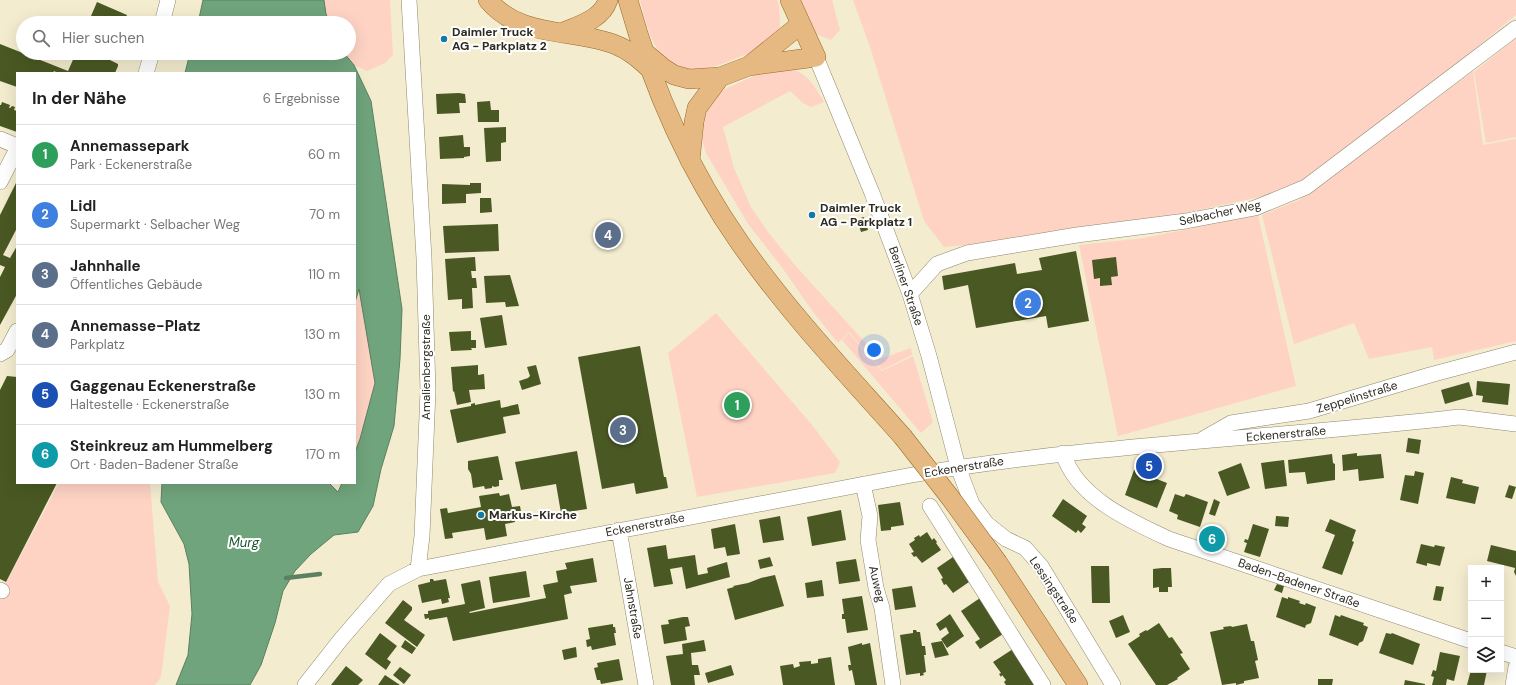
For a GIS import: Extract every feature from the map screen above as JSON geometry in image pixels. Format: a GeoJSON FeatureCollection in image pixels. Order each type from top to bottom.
{"type":"FeatureCollection","features":[{"type":"Feature","properties":{"kind":"main road"},"geometry":{"type":"LineString","coordinates":[[488,0],[507,17],[529,27],[564,32],[616,45],[674,75],[689,79],[720,77],[749,66],[816,57]]}},
{"type":"Feature","properties":{"kind":"main road"},"geometry":{"type":"LineString","coordinates":[[564,32],[583,25],[595,17],[606,6],[608,0]]}},
{"type":"Feature","properties":{"kind":"main road"},"geometry":{"type":"LineString","coordinates":[[628,0],[647,60],[662,100],[690,161],[717,208],[768,282],[903,437],[949,496],[998,563],[1078,685]]}},
{"type":"Feature","properties":{"kind":"main road","name":"Berliner Straße"},"geometry":{"type":"LineString","coordinates":[[790,0],[816,57]]}},
{"type":"Feature","properties":{"kind":"main road"},"geometry":{"type":"LineString","coordinates":[[749,66],[801,24]]}},
{"type":"Feature","properties":{"kind":"main road"},"geometry":{"type":"LineString","coordinates":[[690,161],[697,108],[720,77]]}},
{"type":"Feature","properties":{"kind":"street"},"geometry":{"type":"LineString","coordinates":[[164,16],[168,0]]}},
{"type":"Feature","properties":{"kind":"street","name":"Amalienbergstraße"},"geometry":{"type":"LineString","coordinates":[[409,0],[424,258],[428,391],[422,536],[418,568]]}},
{"type":"Feature","properties":{"kind":"street","name":"Selbacher Weg"},"geometry":{"type":"LineString","coordinates":[[910,294],[937,264],[967,253],[1077,235],[1186,221],[1255,208],[1306,187],[1516,28]]}},
{"type":"Feature","properties":{"kind":"street","name":"Berliner Straße"},"geometry":{"type":"LineString","coordinates":[[816,57],[872,193],[910,294],[929,356],[958,467]]}},
{"type":"Feature","properties":{"kind":"street"},"geometry":{"type":"LineString","coordinates":[[146,72],[150,60]]}},
{"type":"Feature","properties":{"kind":"street"},"geometry":{"type":"LineString","coordinates":[[0,139],[16,147]]}},
{"type":"Feature","properties":{"kind":"street"},"geometry":{"type":"LineString","coordinates":[[0,182],[16,150]]}},
{"type":"Feature","properties":{"kind":"street"},"geometry":{"type":"LineString","coordinates":[[0,354],[7,350],[16,333]]}},
{"type":"Feature","properties":{"kind":"street","name":"Zeppelinstraße"},"geometry":{"type":"LineString","coordinates":[[1199,442],[1231,423],[1309,411],[1430,375],[1516,352]]}},
{"type":"Feature","properties":{"kind":"street","name":"Eckenerstraße"},"geometry":{"type":"LineString","coordinates":[[418,568],[958,467],[1063,454],[1460,417],[1516,424]]}},
{"type":"Feature","properties":{"kind":"street","name":"Baden-Badener Straße"},"geometry":{"type":"LineString","coordinates":[[1063,454],[1066,465],[1077,480],[1099,500],[1137,524],[1176,541],[1468,640]]}},
{"type":"Feature","properties":{"kind":"street","name":"Lessingstraße"},"geometry":{"type":"LineString","coordinates":[[958,467],[972,504],[987,524],[1006,539],[1025,548],[1041,566],[1113,685]]}},
{"type":"Feature","properties":{"kind":"street","name":"Auweg"},"geometry":{"type":"LineString","coordinates":[[863,484],[870,516],[868,540],[876,588],[882,608],[893,685]]}},
{"type":"Feature","properties":{"kind":"street"},"geometry":{"type":"LineString","coordinates":[[930,506],[1043,685]]}},
{"type":"Feature","properties":{"kind":"street","name":"Jahnstraße"},"geometry":{"type":"LineString","coordinates":[[619,530],[646,685]]}},
{"type":"Feature","properties":{"kind":"street"},"geometry":{"type":"LineString","coordinates":[[304,685],[388,584],[418,568]]}},
{"type":"Feature","properties":{"kind":"street"},"geometry":{"type":"LineString","coordinates":[[1504,653],[1516,657]]}},
{"type":"Feature","properties":{"kind":"street"},"geometry":{"type":"LineString","coordinates":[[1512,685],[1516,667]]}},
{"type":"Feature","properties":{"kind":"shaded area"},"geometry":{"type":"Polygon","coordinates":[[[324,0],[390,0],[393,55],[385,63],[367,71],[354,65],[350,60],[356,60],[356,16],[327,16],[324,0]]]}},
{"type":"Feature","properties":{"kind":"shaded area"},"geometry":{"type":"Polygon","coordinates":[[[640,0],[777,0],[779,5],[780,27],[765,45],[759,49],[721,64],[692,70],[673,64],[660,52],[649,31],[640,0]]]}},
{"type":"Feature","properties":{"kind":"shaded area"},"geometry":{"type":"Polygon","coordinates":[[[800,0],[832,0],[840,30],[831,40],[816,34],[800,0]]]}},
{"type":"Feature","properties":{"kind":"shaded area"},"geometry":{"type":"Polygon","coordinates":[[[853,0],[1516,0],[1516,15],[1398,112],[1302,182],[1260,197],[1156,219],[986,243],[944,247],[924,221],[870,47],[853,0]]]}},
{"type":"Feature","properties":{"kind":"shaded area"},"geometry":{"type":"Polygon","coordinates":[[[1516,38],[1516,137],[1486,143],[1474,72],[1516,38]]]}},
{"type":"Feature","properties":{"kind":"shaded area"},"geometry":{"type":"Polygon","coordinates":[[[781,69],[794,70],[804,75],[812,83],[824,102],[811,107],[803,103],[790,91],[723,127],[734,168],[751,207],[768,232],[794,264],[880,359],[911,348],[912,355],[882,370],[849,332],[838,343],[813,312],[781,266],[748,224],[706,153],[700,133],[707,104],[723,90],[756,75],[781,69]]]}},
{"type":"Feature","properties":{"kind":"shaded area"},"geometry":{"type":"Polygon","coordinates":[[[1473,71],[1483,145],[1516,139],[1516,341],[1434,360],[1432,347],[1369,359],[1354,323],[1294,344],[1262,215],[1299,200],[1473,71]]]}},
{"type":"Feature","properties":{"kind":"shaded area"},"geometry":{"type":"Polygon","coordinates":[[[1258,215],[1296,386],[1118,436],[1079,245],[1144,238],[1258,215]]]}},
{"type":"Feature","properties":{"kind":"shaded area"},"geometry":{"type":"Polygon","coordinates":[[[359,288],[375,383],[356,449],[356,298],[359,288]]]}},
{"type":"Feature","properties":{"kind":"shaded area"},"geometry":{"type":"Polygon","coordinates":[[[716,313],[812,425],[840,462],[835,473],[697,497],[668,353],[716,313]]]}},
{"type":"Feature","properties":{"kind":"shaded area"},"geometry":{"type":"Polygon","coordinates":[[[849,333],[882,371],[913,356],[933,422],[921,433],[842,340],[849,333]]]}},
{"type":"Feature","properties":{"kind":"shaded area"},"geometry":{"type":"Polygon","coordinates":[[[58,484],[150,484],[158,582],[170,606],[161,677],[155,685],[0,685],[0,594],[58,484]]]}},
{"type":"Feature","properties":{"kind":"water"},"geometry":{"type":"Polygon","coordinates":[[[203,0],[324,0],[327,16],[200,16],[203,0]]]}},
{"type":"Feature","properties":{"kind":"water","name":"Murg"},"geometry":{"type":"Polygon","coordinates":[[[188,60],[350,60],[354,65],[371,101],[402,309],[400,359],[394,426],[381,469],[373,506],[358,532],[334,535],[311,554],[295,571],[283,591],[275,623],[261,665],[250,685],[176,685],[188,655],[192,614],[189,564],[184,544],[161,502],[162,484],[330,484],[338,492],[342,484],[356,484],[356,449],[375,383],[359,289],[356,299],[356,72],[185,72],[188,60]]]}},
{"type":"Feature","properties":{"kind":"building"},"geometry":{"type":"Polygon","coordinates":[[[97,2],[127,15],[127,16],[91,16],[97,2]]]}},
{"type":"Feature","properties":{"kind":"building"},"geometry":{"type":"Polygon","coordinates":[[[0,44],[16,50],[16,60],[40,60],[68,71],[73,60],[110,60],[118,64],[115,72],[16,72],[16,87],[0,81],[0,44]]]}},
{"type":"Feature","properties":{"kind":"building"},"geometry":{"type":"Polygon","coordinates":[[[436,94],[465,94],[466,103],[459,103],[460,113],[437,114],[436,94]]]}},
{"type":"Feature","properties":{"kind":"building"},"geometry":{"type":"Polygon","coordinates":[[[490,101],[491,110],[499,110],[499,122],[478,122],[477,102],[490,101]]]}},
{"type":"Feature","properties":{"kind":"building"},"geometry":{"type":"Polygon","coordinates":[[[2,102],[10,105],[9,108],[12,106],[15,107],[16,132],[0,126],[2,102]]]}},
{"type":"Feature","properties":{"kind":"building"},"geometry":{"type":"Polygon","coordinates":[[[506,127],[506,142],[501,143],[501,161],[486,162],[484,128],[506,127]]]}},
{"type":"Feature","properties":{"kind":"building"},"geometry":{"type":"Polygon","coordinates":[[[463,135],[464,147],[470,147],[470,156],[464,158],[440,159],[439,137],[463,135]]]}},
{"type":"Feature","properties":{"kind":"building"},"geometry":{"type":"Polygon","coordinates":[[[16,183],[16,230],[3,255],[10,258],[16,248],[16,296],[0,325],[0,277],[5,267],[0,265],[0,215],[16,183]]]}},
{"type":"Feature","properties":{"kind":"building"},"geometry":{"type":"Polygon","coordinates":[[[470,183],[481,183],[481,193],[466,194],[466,203],[442,204],[442,184],[470,185],[470,183]]]}},
{"type":"Feature","properties":{"kind":"building"},"geometry":{"type":"Polygon","coordinates":[[[480,198],[491,198],[492,212],[480,213],[480,198]]]}},
{"type":"Feature","properties":{"kind":"building"},"geometry":{"type":"Polygon","coordinates":[[[864,217],[868,230],[861,232],[857,219],[864,217]]]}},
{"type":"Feature","properties":{"kind":"building"},"geometry":{"type":"Polygon","coordinates":[[[498,224],[499,251],[445,253],[443,226],[498,224]]]}},
{"type":"Feature","properties":{"kind":"building"},"geometry":{"type":"Polygon","coordinates":[[[1076,251],[1089,321],[1048,328],[1046,316],[976,328],[968,285],[944,290],[942,276],[1015,263],[1017,274],[1042,270],[1039,258],[1076,251]]]}},
{"type":"Feature","properties":{"kind":"building"},"geometry":{"type":"Polygon","coordinates":[[[475,257],[476,271],[471,271],[472,278],[476,278],[477,288],[472,288],[473,308],[462,309],[462,299],[448,300],[445,259],[475,257]]]}},
{"type":"Feature","properties":{"kind":"building"},"geometry":{"type":"Polygon","coordinates":[[[1116,257],[1118,276],[1111,277],[1112,285],[1100,286],[1100,278],[1094,279],[1092,260],[1116,257]]]}},
{"type":"Feature","properties":{"kind":"building"},"geometry":{"type":"Polygon","coordinates":[[[510,275],[519,306],[506,307],[505,302],[486,303],[484,276],[510,275]]]}},
{"type":"Feature","properties":{"kind":"building"},"geometry":{"type":"Polygon","coordinates":[[[502,315],[507,345],[485,348],[480,318],[502,315]]]}},
{"type":"Feature","properties":{"kind":"building"},"geometry":{"type":"Polygon","coordinates":[[[471,331],[471,340],[476,340],[476,348],[471,348],[472,350],[451,351],[449,332],[471,331]]]}},
{"type":"Feature","properties":{"kind":"building"},"geometry":{"type":"Polygon","coordinates":[[[640,346],[664,477],[666,477],[668,488],[636,494],[634,483],[602,489],[578,357],[640,346]]]}},
{"type":"Feature","properties":{"kind":"building"},"geometry":{"type":"Polygon","coordinates":[[[478,365],[478,375],[484,374],[485,389],[469,390],[471,402],[457,405],[454,391],[453,392],[451,367],[478,365]]]}},
{"type":"Feature","properties":{"kind":"building"},"geometry":{"type":"Polygon","coordinates":[[[536,365],[541,384],[522,390],[519,381],[530,376],[527,367],[536,365]]]}},
{"type":"Feature","properties":{"kind":"building"},"geometry":{"type":"Polygon","coordinates":[[[7,376],[16,377],[16,484],[56,484],[6,582],[0,579],[0,390],[7,376]]]}},
{"type":"Feature","properties":{"kind":"building"},"geometry":{"type":"Polygon","coordinates":[[[1477,381],[1510,384],[1508,405],[1482,402],[1483,396],[1476,395],[1477,381]]]}},
{"type":"Feature","properties":{"kind":"building"},"geometry":{"type":"Polygon","coordinates":[[[1469,382],[1473,396],[1445,404],[1441,390],[1469,382]]]}},
{"type":"Feature","properties":{"kind":"building"},"geometry":{"type":"Polygon","coordinates":[[[500,400],[501,408],[518,404],[520,414],[503,417],[506,433],[457,443],[450,410],[471,406],[471,404],[475,403],[475,405],[500,400]]]}},
{"type":"Feature","properties":{"kind":"building"},"geometry":{"type":"Polygon","coordinates":[[[1408,438],[1421,440],[1419,454],[1406,452],[1408,438]]]}},
{"type":"Feature","properties":{"kind":"building"},"geometry":{"type":"Polygon","coordinates":[[[577,451],[587,509],[561,513],[556,484],[521,490],[515,462],[577,451]]]}},
{"type":"Feature","properties":{"kind":"building"},"geometry":{"type":"Polygon","coordinates":[[[1357,453],[1357,456],[1381,454],[1384,478],[1359,481],[1358,469],[1343,471],[1342,455],[1357,453]]]}},
{"type":"Feature","properties":{"kind":"building"},"geometry":{"type":"Polygon","coordinates":[[[1332,454],[1333,463],[1335,464],[1335,480],[1307,484],[1305,472],[1289,473],[1288,460],[1332,454]]]}},
{"type":"Feature","properties":{"kind":"building"},"geometry":{"type":"Polygon","coordinates":[[[498,456],[503,480],[499,480],[499,486],[492,486],[492,488],[485,489],[484,486],[473,488],[471,474],[468,469],[468,461],[498,456]]]}},
{"type":"Feature","properties":{"kind":"building"},"geometry":{"type":"Polygon","coordinates":[[[1284,460],[1287,486],[1265,489],[1261,463],[1284,460]]]}},
{"type":"Feature","properties":{"kind":"building"},"geometry":{"type":"Polygon","coordinates":[[[1241,463],[1250,488],[1227,496],[1218,472],[1241,463]]]}},
{"type":"Feature","properties":{"kind":"building"},"geometry":{"type":"Polygon","coordinates":[[[1134,470],[1167,483],[1157,508],[1125,495],[1134,470]]]}},
{"type":"Feature","properties":{"kind":"building"},"geometry":{"type":"Polygon","coordinates":[[[1415,471],[1424,473],[1418,504],[1400,500],[1405,475],[1414,476],[1415,471]]]}},
{"type":"Feature","properties":{"kind":"building"},"geometry":{"type":"Polygon","coordinates":[[[1451,477],[1463,480],[1462,483],[1479,487],[1475,504],[1446,498],[1451,477]]]}},
{"type":"Feature","properties":{"kind":"building"},"geometry":{"type":"Polygon","coordinates":[[[1509,485],[1516,487],[1512,499],[1505,497],[1509,485]]]}},
{"type":"Feature","properties":{"kind":"building","name":"Markus-Kirche"},"geometry":{"type":"Polygon","coordinates":[[[499,493],[500,496],[509,494],[512,507],[520,506],[522,517],[514,518],[515,522],[505,524],[507,536],[486,540],[484,528],[452,533],[453,538],[445,539],[440,509],[447,508],[448,513],[481,507],[479,496],[499,493]]]}},
{"type":"Feature","properties":{"kind":"building"},"geometry":{"type":"Polygon","coordinates":[[[1175,494],[1184,497],[1186,494],[1208,502],[1200,527],[1177,519],[1178,515],[1169,511],[1175,494]]]}},
{"type":"Feature","properties":{"kind":"building"},"geometry":{"type":"Polygon","coordinates":[[[1063,499],[1087,516],[1082,524],[1086,527],[1081,533],[1078,530],[1076,533],[1052,516],[1063,499]]]}},
{"type":"Feature","properties":{"kind":"building"},"geometry":{"type":"Polygon","coordinates":[[[1214,499],[1220,502],[1215,516],[1209,514],[1214,499]]]}},
{"type":"Feature","properties":{"kind":"building"},"geometry":{"type":"Polygon","coordinates":[[[900,502],[904,525],[891,527],[891,530],[881,531],[878,505],[900,502]]]}},
{"type":"Feature","properties":{"kind":"building"},"geometry":{"type":"Polygon","coordinates":[[[841,510],[846,540],[812,546],[807,517],[841,510]]]}},
{"type":"Feature","properties":{"kind":"building"},"geometry":{"type":"Polygon","coordinates":[[[780,516],[784,540],[763,543],[759,520],[780,516]]]}},
{"type":"Feature","properties":{"kind":"building"},"geometry":{"type":"Polygon","coordinates":[[[1276,516],[1289,517],[1288,527],[1275,526],[1276,516]]]}},
{"type":"Feature","properties":{"kind":"building"},"geometry":{"type":"Polygon","coordinates":[[[1330,519],[1356,530],[1352,541],[1354,542],[1342,575],[1322,568],[1335,535],[1325,531],[1330,519]]]}},
{"type":"Feature","properties":{"kind":"building"},"geometry":{"type":"Polygon","coordinates":[[[735,524],[740,554],[727,556],[725,547],[714,549],[711,529],[735,524]]]}},
{"type":"Feature","properties":{"kind":"building"},"geometry":{"type":"Polygon","coordinates":[[[1253,524],[1269,529],[1260,557],[1244,552],[1247,543],[1244,542],[1245,539],[1248,540],[1253,524]]]}},
{"type":"Feature","properties":{"kind":"building"},"geometry":{"type":"Polygon","coordinates":[[[927,532],[932,540],[934,538],[941,550],[922,563],[911,553],[914,552],[909,544],[915,540],[914,538],[919,535],[920,537],[927,532]]]}},
{"type":"Feature","properties":{"kind":"building"},"geometry":{"type":"Polygon","coordinates":[[[1421,544],[1434,547],[1435,545],[1445,547],[1440,566],[1427,563],[1427,566],[1416,563],[1421,544]]]}},
{"type":"Feature","properties":{"kind":"building"},"geometry":{"type":"Polygon","coordinates":[[[666,545],[668,559],[695,555],[698,575],[708,573],[707,568],[727,562],[730,577],[686,589],[682,567],[670,569],[673,584],[654,587],[647,548],[666,545]]]}},
{"type":"Feature","properties":{"kind":"building"},"geometry":{"type":"Polygon","coordinates":[[[1491,545],[1516,551],[1516,576],[1514,572],[1515,568],[1487,561],[1491,545]]]}},
{"type":"Feature","properties":{"kind":"building"},"geometry":{"type":"Polygon","coordinates":[[[770,557],[773,566],[760,569],[758,560],[770,557]]]}},
{"type":"Feature","properties":{"kind":"building"},"geometry":{"type":"Polygon","coordinates":[[[953,557],[969,582],[953,593],[946,584],[944,585],[941,579],[943,578],[937,568],[953,557]]]}},
{"type":"Feature","properties":{"kind":"building"},"geometry":{"type":"Polygon","coordinates":[[[593,558],[597,582],[570,586],[572,593],[564,595],[568,619],[453,641],[447,617],[429,620],[429,618],[425,619],[424,614],[428,614],[428,611],[465,604],[461,584],[480,580],[485,608],[469,612],[470,613],[546,598],[543,585],[558,582],[556,571],[567,569],[565,563],[593,558]]]}},
{"type":"Feature","properties":{"kind":"building"},"geometry":{"type":"Polygon","coordinates":[[[856,559],[860,581],[839,584],[836,562],[856,559]]]}},
{"type":"Feature","properties":{"kind":"building"},"geometry":{"type":"Polygon","coordinates":[[[1091,566],[1109,566],[1110,603],[1092,603],[1091,566]]]}},
{"type":"Feature","properties":{"kind":"building"},"geometry":{"type":"Polygon","coordinates":[[[1171,568],[1172,587],[1168,587],[1168,592],[1159,592],[1159,587],[1153,588],[1153,569],[1171,568]]]}},
{"type":"Feature","properties":{"kind":"building"},"geometry":{"type":"Polygon","coordinates":[[[526,571],[530,597],[493,603],[489,577],[526,571]]]}},
{"type":"Feature","properties":{"kind":"building"},"geometry":{"type":"Polygon","coordinates":[[[775,575],[784,606],[735,620],[727,589],[775,575]]]}},
{"type":"Feature","properties":{"kind":"building"},"geometry":{"type":"Polygon","coordinates":[[[430,579],[433,579],[434,581],[446,579],[450,598],[448,598],[449,602],[442,604],[441,599],[422,603],[418,585],[430,582],[430,579]]]}},
{"type":"Feature","properties":{"kind":"building"},"geometry":{"type":"Polygon","coordinates":[[[822,580],[824,596],[807,598],[805,583],[822,580]]]}},
{"type":"Feature","properties":{"kind":"building"},"geometry":{"type":"Polygon","coordinates":[[[1277,584],[1284,586],[1282,593],[1274,590],[1277,584]]]}},
{"type":"Feature","properties":{"kind":"building"},"geometry":{"type":"Polygon","coordinates":[[[912,586],[916,607],[895,610],[892,589],[912,586]]]}},
{"type":"Feature","properties":{"kind":"building"},"geometry":{"type":"Polygon","coordinates":[[[1436,586],[1444,587],[1441,601],[1433,600],[1436,586]]]}},
{"type":"Feature","properties":{"kind":"building"},"geometry":{"type":"Polygon","coordinates":[[[862,596],[868,630],[847,633],[845,619],[842,619],[842,614],[844,614],[842,599],[862,596]]]}},
{"type":"Feature","properties":{"kind":"building"},"geometry":{"type":"Polygon","coordinates":[[[1282,597],[1288,599],[1288,597],[1300,601],[1299,603],[1305,605],[1306,603],[1316,607],[1311,623],[1306,625],[1305,628],[1276,617],[1282,597]]]}},
{"type":"Feature","properties":{"kind":"building"},"geometry":{"type":"Polygon","coordinates":[[[980,598],[1003,634],[980,649],[975,642],[980,639],[961,611],[980,598]]]}},
{"type":"Feature","properties":{"kind":"building"},"geometry":{"type":"Polygon","coordinates":[[[403,600],[412,607],[412,610],[404,620],[425,635],[417,647],[385,623],[403,600]]]}},
{"type":"Feature","properties":{"kind":"building"},"geometry":{"type":"Polygon","coordinates":[[[950,614],[964,636],[947,648],[941,639],[949,633],[946,627],[940,631],[936,624],[950,614]]]}},
{"type":"Feature","properties":{"kind":"building"},"geometry":{"type":"Polygon","coordinates":[[[1123,615],[1130,632],[1116,638],[1109,621],[1123,615]]]}},
{"type":"Feature","properties":{"kind":"building"},"geometry":{"type":"Polygon","coordinates":[[[1335,615],[1340,617],[1341,615],[1364,623],[1363,625],[1368,627],[1363,641],[1359,643],[1358,646],[1329,635],[1335,615]]]}},
{"type":"Feature","properties":{"kind":"building"},"geometry":{"type":"Polygon","coordinates":[[[688,617],[690,626],[685,627],[687,640],[664,644],[661,625],[669,624],[668,620],[688,617]]]}},
{"type":"Feature","properties":{"kind":"building"},"geometry":{"type":"Polygon","coordinates":[[[1159,623],[1169,638],[1172,637],[1183,653],[1180,654],[1190,669],[1177,678],[1178,679],[1167,685],[1156,685],[1128,644],[1140,636],[1139,634],[1146,630],[1147,631],[1159,623]]]}},
{"type":"Feature","properties":{"kind":"building"},"geometry":{"type":"Polygon","coordinates":[[[613,624],[616,633],[614,633],[616,645],[592,650],[591,646],[587,647],[586,640],[590,639],[588,628],[613,624]]]}},
{"type":"Feature","properties":{"kind":"building"},"geometry":{"type":"Polygon","coordinates":[[[1247,624],[1251,641],[1254,641],[1258,660],[1255,661],[1259,678],[1244,681],[1244,683],[1236,685],[1236,683],[1222,685],[1210,632],[1224,629],[1223,627],[1247,624]]]}},
{"type":"Feature","properties":{"kind":"building"},"geometry":{"type":"Polygon","coordinates":[[[913,630],[920,632],[922,646],[925,646],[926,655],[924,655],[926,672],[923,673],[924,675],[920,676],[920,673],[906,675],[900,635],[913,633],[913,630]]]}},
{"type":"Feature","properties":{"kind":"building"},"geometry":{"type":"Polygon","coordinates":[[[380,633],[397,646],[387,659],[391,662],[386,670],[365,654],[380,633]]]}},
{"type":"Feature","properties":{"kind":"building"},"geometry":{"type":"Polygon","coordinates":[[[1386,633],[1392,633],[1420,644],[1413,665],[1379,653],[1386,633]]]}},
{"type":"Feature","properties":{"kind":"building"},"geometry":{"type":"Polygon","coordinates":[[[405,640],[416,648],[412,654],[401,647],[405,640]]]}},
{"type":"Feature","properties":{"kind":"building"},"geometry":{"type":"Polygon","coordinates":[[[704,640],[706,651],[691,653],[692,665],[698,665],[700,675],[694,675],[695,685],[671,685],[666,656],[683,654],[682,644],[704,640]]]}},
{"type":"Feature","properties":{"kind":"building"},"geometry":{"type":"Polygon","coordinates":[[[942,641],[949,655],[935,658],[931,643],[942,641]]]}},
{"type":"Feature","properties":{"kind":"building"},"geometry":{"type":"Polygon","coordinates":[[[862,643],[862,645],[870,643],[877,685],[855,685],[852,670],[849,671],[848,665],[851,665],[848,647],[862,643]]]}},
{"type":"Feature","properties":{"kind":"building"},"geometry":{"type":"Polygon","coordinates":[[[576,647],[577,657],[564,660],[562,650],[576,647]]]}},
{"type":"Feature","properties":{"kind":"building"},"geometry":{"type":"Polygon","coordinates":[[[1013,649],[1037,685],[1006,685],[1004,682],[1006,680],[1002,675],[1001,677],[999,674],[1001,673],[993,662],[1013,649]]]}},
{"type":"Feature","properties":{"kind":"building"},"geometry":{"type":"Polygon","coordinates":[[[1440,652],[1460,656],[1454,681],[1447,679],[1446,685],[1432,685],[1434,677],[1431,676],[1433,670],[1436,671],[1440,652]]]}},
{"type":"Feature","properties":{"kind":"building"},"geometry":{"type":"Polygon","coordinates":[[[831,657],[835,685],[783,685],[780,666],[793,664],[794,668],[800,666],[799,662],[811,661],[811,664],[818,663],[818,659],[831,657]]]}},
{"type":"Feature","properties":{"kind":"building"},"geometry":{"type":"Polygon","coordinates":[[[619,659],[623,680],[601,684],[600,680],[597,680],[594,668],[598,667],[597,663],[619,659]]]}},
{"type":"Feature","properties":{"kind":"building"},"geometry":{"type":"Polygon","coordinates":[[[731,665],[734,675],[708,683],[705,673],[731,665]]]}},
{"type":"Feature","properties":{"kind":"building"},"geometry":{"type":"Polygon","coordinates":[[[346,666],[363,680],[358,685],[331,685],[346,666]]]}},
{"type":"Feature","properties":{"kind":"building"},"geometry":{"type":"Polygon","coordinates":[[[400,667],[411,675],[404,684],[393,675],[400,667]]]}},
{"type":"Feature","properties":{"kind":"building"},"geometry":{"type":"Polygon","coordinates":[[[1470,673],[1486,673],[1484,685],[1467,685],[1470,673]]]}},
{"type":"Feature","properties":{"kind":"building"},"geometry":{"type":"Polygon","coordinates":[[[385,675],[400,685],[378,685],[385,675]]]}},
{"type":"Feature","properties":{"kind":"building"},"geometry":{"type":"Polygon","coordinates":[[[1318,679],[1333,679],[1332,685],[1318,685],[1318,679]]]}},
{"type":"Feature","properties":{"kind":"building"},"geometry":{"type":"Polygon","coordinates":[[[1405,680],[1425,684],[1425,685],[1404,685],[1405,680]]]}},
{"type":"Feature","properties":{"kind":"waterway"},"geometry":{"type":"LineString","coordinates":[[286,578],[320,574]]}},
{"type":"Feature","properties":{"kind":"place","name":"Daimler Truck AG − Parkplatz 2"},"geometry":{"type":"Point","coordinates":[444,39]}},
{"type":"Feature","properties":{"kind":"place","name":"Daimler Truck AG − Parkplatz 1"},"geometry":{"type":"Point","coordinates":[812,215]}},
{"type":"Feature","properties":{"kind":"place","name":"Annemasse-Platz"},"geometry":{"type":"Point","coordinates":[608,235]}},
{"type":"Feature","properties":{"kind":"place","name":"Lidl"},"geometry":{"type":"Point","coordinates":[1028,303]}},
{"type":"Feature","properties":{"kind":"place","name":"Annemassepark"},"geometry":{"type":"Point","coordinates":[737,405]}},
{"type":"Feature","properties":{"kind":"place","name":"Jahnhalle"},"geometry":{"type":"Point","coordinates":[623,430]}},
{"type":"Feature","properties":{"kind":"place","name":"Gaggenau Eckenerstraße"},"geometry":{"type":"Point","coordinates":[1149,466]}},
{"type":"Feature","properties":{"kind":"place","name":"Markus-Kirche"},"geometry":{"type":"Point","coordinates":[481,515]}},
{"type":"Feature","properties":{"kind":"place","name":"Steinkreuz am Hummelberg"},"geometry":{"type":"Point","coordinates":[1212,539]}}]}
